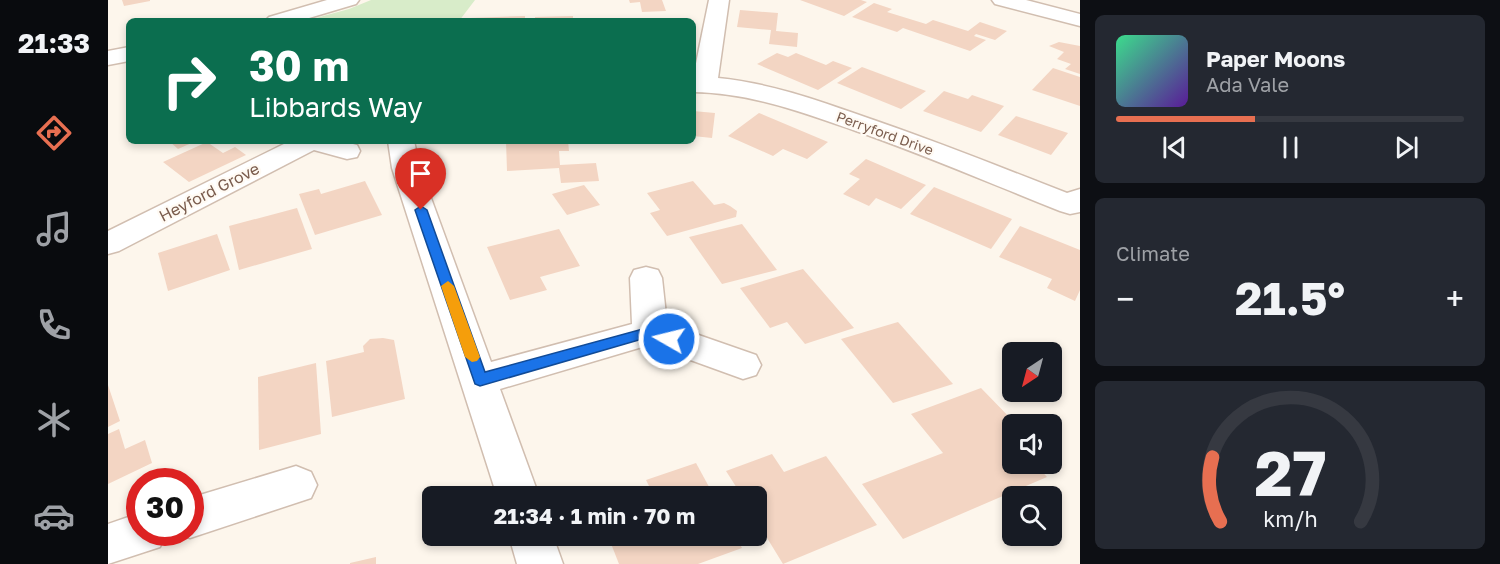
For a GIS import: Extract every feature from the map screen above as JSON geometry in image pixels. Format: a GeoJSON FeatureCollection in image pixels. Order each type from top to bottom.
{"type":"FeatureCollection","features":[{"type":"Feature","properties":{"kind":"street"},"geometry":{"type":"LineString","coordinates":[[287,18],[349,0]]}},
{"type":"Feature","properties":{"kind":"street"},"geometry":{"type":"LineString","coordinates":[[699,85],[714,12],[719,0]]}},
{"type":"Feature","properties":{"kind":"street"},"geometry":{"type":"LineString","coordinates":[[1002,0],[1080,20]]}},
{"type":"Feature","properties":{"kind":"street"},"geometry":{"type":"LineString","coordinates":[[321,9],[334,18]]}},
{"type":"Feature","properties":{"kind":"street"},"geometry":{"type":"LineString","coordinates":[[108,58],[126,55]]}},
{"type":"Feature","properties":{"kind":"street","name":"Perryford Drive"},"geometry":{"type":"LineString","coordinates":[[699,85],[741,89],[809,106],[884,131],[1077,204]]}},
{"type":"Feature","properties":{"kind":"street","name":"Heyford Grove"},"geometry":{"type":"LineString","coordinates":[[108,244],[305,144]]}},
{"type":"Feature","properties":{"kind":"street","name":"Heyford Grove"},"geometry":{"type":"LineString","coordinates":[[322,144],[347,151]]}},
{"type":"Feature","properties":{"kind":"street"},"geometry":{"type":"LineString","coordinates":[[402,144],[406,168],[515,486]]}},
{"type":"Feature","properties":{"kind":"street"},"geometry":{"type":"LineString","coordinates":[[646,278],[650,332]]}},
{"type":"Feature","properties":{"kind":"street"},"geometry":{"type":"LineString","coordinates":[[480,380],[650,332],[743,365]]}},
{"type":"Feature","properties":{"kind":"street"},"geometry":{"type":"LineString","coordinates":[[204,514],[296,485]]}},
{"type":"Feature","properties":{"kind":"street"},"geometry":{"type":"LineString","coordinates":[[108,545],[126,538]]}},
{"type":"Feature","properties":{"kind":"street"},"geometry":{"type":"LineString","coordinates":[[534,546],[540,564]]}},
{"type":"Feature","properties":{"kind":"green space"},"geometry":{"type":"Polygon","coordinates":[[[371,0],[475,0],[461,18],[316,18],[371,0]]]}},
{"type":"Feature","properties":{"kind":"building"},"geometry":{"type":"Polygon","coordinates":[[[122,0],[150,0],[150,1],[124,6],[122,0]]]}},
{"type":"Feature","properties":{"kind":"building"},"geometry":{"type":"Polygon","coordinates":[[[629,0],[662,0],[666,11],[642,12],[640,2],[630,3],[629,0]]]}},
{"type":"Feature","properties":{"kind":"building"},"geometry":{"type":"Polygon","coordinates":[[[800,0],[861,0],[867,2],[844,16],[800,0]]]}},
{"type":"Feature","properties":{"kind":"building"},"geometry":{"type":"Polygon","coordinates":[[[874,3],[892,9],[887,12],[926,24],[933,20],[968,31],[980,22],[1007,31],[995,40],[976,34],[974,36],[986,40],[970,51],[903,28],[897,32],[852,17],[874,3]]]}},
{"type":"Feature","properties":{"kind":"building"},"geometry":{"type":"Polygon","coordinates":[[[740,10],[778,13],[776,31],[798,33],[797,47],[769,44],[771,30],[737,27],[740,10]]]}},
{"type":"Feature","properties":{"kind":"building"},"geometry":{"type":"Polygon","coordinates":[[[525,16],[525,18],[470,18],[525,16]]]}},
{"type":"Feature","properties":{"kind":"building"},"geometry":{"type":"Polygon","coordinates":[[[573,16],[573,18],[535,18],[573,16]]]}},
{"type":"Feature","properties":{"kind":"building"},"geometry":{"type":"Polygon","coordinates":[[[1059,42],[1080,46],[1080,74],[1065,69],[1071,64],[1057,59],[1064,52],[1049,46],[1059,42]]]}},
{"type":"Feature","properties":{"kind":"building"},"geometry":{"type":"Polygon","coordinates":[[[777,53],[788,57],[796,53],[826,65],[833,61],[852,68],[818,90],[757,64],[777,53]]]}},
{"type":"Feature","properties":{"kind":"building"},"geometry":{"type":"Polygon","coordinates":[[[862,67],[926,91],[901,109],[837,83],[862,67]]]}},
{"type":"Feature","properties":{"kind":"building"},"geometry":{"type":"Polygon","coordinates":[[[1053,68],[1080,77],[1080,106],[1032,90],[1053,68]]]}},
{"type":"Feature","properties":{"kind":"building"},"geometry":{"type":"Polygon","coordinates":[[[944,91],[968,99],[972,95],[1004,106],[981,132],[923,111],[944,91]]]}},
{"type":"Feature","properties":{"kind":"building"},"geometry":{"type":"Polygon","coordinates":[[[696,111],[715,113],[712,138],[696,136],[696,111]]]}},
{"type":"Feature","properties":{"kind":"building"},"geometry":{"type":"Polygon","coordinates":[[[759,113],[828,142],[807,159],[783,149],[773,156],[728,136],[759,113]]]}},
{"type":"Feature","properties":{"kind":"building"},"geometry":{"type":"Polygon","coordinates":[[[1016,116],[1068,133],[1051,155],[998,135],[1016,116]]]}},
{"type":"Feature","properties":{"kind":"building"},"geometry":{"type":"Polygon","coordinates":[[[172,144],[189,144],[178,149],[172,144]]]}},
{"type":"Feature","properties":{"kind":"building"},"geometry":{"type":"Polygon","coordinates":[[[203,144],[210,144],[223,153],[235,147],[246,155],[189,182],[163,162],[203,144]]]}},
{"type":"Feature","properties":{"kind":"building"},"geometry":{"type":"Polygon","coordinates":[[[506,144],[568,144],[569,151],[559,151],[560,165],[596,163],[599,181],[561,183],[559,168],[507,171],[506,144]]]}},
{"type":"Feature","properties":{"kind":"building"},"geometry":{"type":"Polygon","coordinates":[[[866,159],[926,185],[901,209],[876,198],[869,206],[843,194],[860,179],[849,174],[866,159]]]}},
{"type":"Feature","properties":{"kind":"building"},"geometry":{"type":"Polygon","coordinates":[[[365,181],[382,215],[315,235],[299,194],[319,189],[321,194],[365,181]]]}},
{"type":"Feature","properties":{"kind":"building"},"geometry":{"type":"Polygon","coordinates":[[[693,181],[714,205],[724,203],[737,211],[736,217],[667,236],[650,213],[660,210],[647,193],[693,181]]]}},
{"type":"Feature","properties":{"kind":"building"},"geometry":{"type":"Polygon","coordinates":[[[584,185],[600,205],[567,215],[552,194],[584,185]]]}},
{"type":"Feature","properties":{"kind":"building"},"geometry":{"type":"Polygon","coordinates":[[[934,187],[1012,219],[991,249],[910,214],[934,187]]]}},
{"type":"Feature","properties":{"kind":"building"},"geometry":{"type":"Polygon","coordinates":[[[297,208],[312,249],[239,270],[229,226],[297,208]]]}},
{"type":"Feature","properties":{"kind":"building"},"geometry":{"type":"Polygon","coordinates":[[[742,224],[777,270],[722,284],[689,237],[742,224]]]}},
{"type":"Feature","properties":{"kind":"building"},"geometry":{"type":"Polygon","coordinates":[[[1020,226],[1080,250],[1080,290],[1075,301],[1047,288],[1052,279],[999,257],[1020,226]]]}},
{"type":"Feature","properties":{"kind":"building"},"geometry":{"type":"Polygon","coordinates":[[[559,229],[580,266],[540,277],[547,290],[510,300],[487,247],[559,229]]]}},
{"type":"Feature","properties":{"kind":"building"},"geometry":{"type":"Polygon","coordinates":[[[217,234],[230,270],[168,291],[158,253],[217,234]]]}},
{"type":"Feature","properties":{"kind":"building"},"geometry":{"type":"Polygon","coordinates":[[[803,269],[854,328],[805,344],[787,322],[770,328],[740,288],[803,269]]]}},
{"type":"Feature","properties":{"kind":"building"},"geometry":{"type":"Polygon","coordinates":[[[898,322],[953,384],[893,403],[841,339],[898,322]]]}},
{"type":"Feature","properties":{"kind":"building"},"geometry":{"type":"Polygon","coordinates":[[[370,339],[394,340],[405,399],[332,417],[326,361],[364,352],[363,346],[370,339]]]}},
{"type":"Feature","properties":{"kind":"building"},"geometry":{"type":"Polygon","coordinates":[[[316,363],[321,434],[259,450],[258,377],[316,363]]]}},
{"type":"Feature","properties":{"kind":"building"},"geometry":{"type":"Polygon","coordinates":[[[108,385],[120,421],[108,427],[108,385]]]}},
{"type":"Feature","properties":{"kind":"building"},"geometry":{"type":"Polygon","coordinates":[[[981,388],[1006,414],[1002,414],[1002,474],[1044,474],[1047,477],[1026,486],[1002,486],[1002,496],[903,539],[862,484],[943,453],[911,414],[981,388]]]}},
{"type":"Feature","properties":{"kind":"building"},"geometry":{"type":"Polygon","coordinates":[[[119,429],[125,449],[145,440],[152,463],[142,468],[126,468],[126,475],[108,484],[108,434],[119,429]]]}},
{"type":"Feature","properties":{"kind":"building"},"geometry":{"type":"Polygon","coordinates":[[[772,454],[784,472],[826,456],[877,525],[783,564],[767,538],[767,486],[736,486],[726,471],[772,454]]]}},
{"type":"Feature","properties":{"kind":"building"},"geometry":{"type":"Polygon","coordinates":[[[696,463],[709,486],[649,486],[646,480],[696,463]]]}},
{"type":"Feature","properties":{"kind":"building"},"geometry":{"type":"Polygon","coordinates":[[[612,546],[741,546],[742,548],[698,564],[619,564],[612,546]]]}},
{"type":"Feature","properties":{"kind":"building"},"geometry":{"type":"Polygon","coordinates":[[[376,557],[376,564],[350,564],[350,563],[376,557]]]}},
{"type":"Feature","properties":{"kind":"slow traffic"},"geometry":{"type":"LineString","coordinates":[[448,286],[472,357]]}},
{"type":"Feature","properties":{"kind":"route"},"geometry":{"type":"LineString","coordinates":[[421,210],[480,380],[650,332],[669,339]]}}]}
